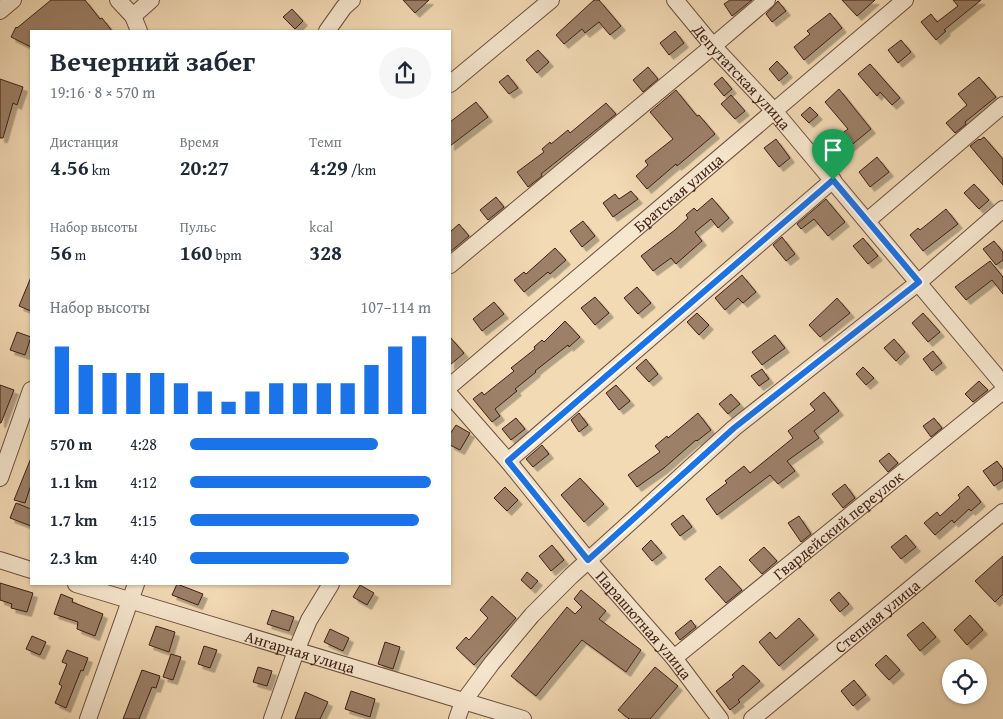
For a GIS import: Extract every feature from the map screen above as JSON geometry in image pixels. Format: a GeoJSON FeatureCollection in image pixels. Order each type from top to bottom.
{"type":"FeatureCollection","features":[{"type":"Feature","properties":{"kind":"street"},"geometry":{"type":"LineString","coordinates":[[0,11],[13,0]]}},
{"type":"Feature","properties":{"kind":"street"},"geometry":{"type":"LineString","coordinates":[[118,0],[136,24],[151,0]]}},
{"type":"Feature","properties":{"kind":"street"},"geometry":{"type":"LineString","coordinates":[[327,30],[344,7],[352,0]]}},
{"type":"Feature","properties":{"kind":"street"},"geometry":{"type":"LineString","coordinates":[[451,83],[551,0]]}},
{"type":"Feature","properties":{"kind":"street","name":"Депутатская улица"},"geometry":{"type":"LineString","coordinates":[[675,0],[713,46],[775,112],[1003,384]]}},
{"type":"Feature","properties":{"kind":"street"},"geometry":{"type":"LineString","coordinates":[[451,263],[767,0]]}},
{"type":"Feature","properties":{"kind":"street","name":"Братская улица"},"geometry":{"type":"LineString","coordinates":[[451,385],[905,0]]}},
{"type":"Feature","properties":{"kind":"street"},"geometry":{"type":"LineString","coordinates":[[867,221],[1003,105]]}},
{"type":"Feature","properties":{"kind":"street"},"geometry":{"type":"LineString","coordinates":[[508,461],[833,180]]}},
{"type":"Feature","properties":{"kind":"street"},"geometry":{"type":"LineString","coordinates":[[457,719],[464,702],[492,663],[532,615],[588,560],[734,428],[919,282],[1003,209]]}},
{"type":"Feature","properties":{"kind":"street","name":"Гвардейский переулок"},"geometry":{"type":"LineString","coordinates":[[674,658],[1003,391]]}},
{"type":"Feature","properties":{"kind":"street"},"geometry":{"type":"LineString","coordinates":[[0,478],[30,393]]}},
{"type":"Feature","properties":{"kind":"street","name":"Парашютная улица"},"geometry":{"type":"LineString","coordinates":[[451,395],[508,461],[588,560],[674,658],[720,719]]}},
{"type":"Feature","properties":{"kind":"street","name":"Степная улица"},"geometry":{"type":"LineString","coordinates":[[752,719],[1003,512]]}},
{"type":"Feature","properties":{"kind":"street"},"geometry":{"type":"LineString","coordinates":[[0,560],[30,570]]}},
{"type":"Feature","properties":{"kind":"street","name":"Ангарная улица"},"geometry":{"type":"LineString","coordinates":[[79,585],[523,719]]}},
{"type":"Feature","properties":{"kind":"street"},"geometry":{"type":"LineString","coordinates":[[88,719],[136,585]]}},
{"type":"Feature","properties":{"kind":"street"},"geometry":{"type":"LineString","coordinates":[[272,719],[309,620],[330,585]]}},
{"type":"Feature","properties":{"kind":"building"},"geometry":{"type":"Polygon","coordinates":[[[51,0],[85,0],[111,30],[30,30],[30,46],[11,37],[17,28],[51,0]]]}},
{"type":"Feature","properties":{"kind":"building"},"geometry":{"type":"Polygon","coordinates":[[[403,0],[429,0],[415,13],[403,0]]]}},
{"type":"Feature","properties":{"kind":"building"},"geometry":{"type":"Polygon","coordinates":[[[594,0],[599,0],[621,26],[610,35],[599,22],[585,33],[582,29],[564,44],[556,35],[594,0]]]}},
{"type":"Feature","properties":{"kind":"building"},"geometry":{"type":"Polygon","coordinates":[[[730,0],[752,0],[732,16],[724,4],[730,0]]]}},
{"type":"Feature","properties":{"kind":"building"},"geometry":{"type":"Polygon","coordinates":[[[842,0],[875,0],[857,16],[842,0]]]}},
{"type":"Feature","properties":{"kind":"building"},"geometry":{"type":"Polygon","coordinates":[[[953,0],[981,0],[944,30],[946,31],[936,40],[921,22],[931,14],[937,22],[958,6],[953,0]]]}},
{"type":"Feature","properties":{"kind":"building"},"geometry":{"type":"Polygon","coordinates":[[[778,1],[786,11],[772,22],[766,14],[778,1]]]}},
{"type":"Feature","properties":{"kind":"building"},"geometry":{"type":"Polygon","coordinates":[[[292,9],[303,21],[295,29],[283,17],[292,9]]]}},
{"type":"Feature","properties":{"kind":"building"},"geometry":{"type":"Polygon","coordinates":[[[830,13],[842,28],[804,60],[794,47],[810,34],[807,31],[830,13]]]}},
{"type":"Feature","properties":{"kind":"building"},"geometry":{"type":"Polygon","coordinates":[[[675,31],[684,43],[669,55],[660,43],[675,31]]]}},
{"type":"Feature","properties":{"kind":"building"},"geometry":{"type":"Polygon","coordinates":[[[901,40],[911,52],[898,63],[888,50],[901,40]]]}},
{"type":"Feature","properties":{"kind":"building"},"geometry":{"type":"Polygon","coordinates":[[[538,50],[549,62],[537,73],[526,60],[538,50]]]}},
{"type":"Feature","properties":{"kind":"building"},"geometry":{"type":"Polygon","coordinates":[[[777,61],[788,73],[779,81],[769,69],[777,61]]]}},
{"type":"Feature","properties":{"kind":"building"},"geometry":{"type":"Polygon","coordinates":[[[870,64],[900,98],[892,105],[880,92],[877,96],[858,74],[870,64]]]}},
{"type":"Feature","properties":{"kind":"building"},"geometry":{"type":"Polygon","coordinates":[[[648,67],[658,79],[643,92],[633,80],[648,67]]]}},
{"type":"Feature","properties":{"kind":"building"},"geometry":{"type":"Polygon","coordinates":[[[508,75],[518,88],[509,94],[499,82],[508,75]]]}},
{"type":"Feature","properties":{"kind":"building"},"geometry":{"type":"Polygon","coordinates":[[[722,77],[732,89],[724,96],[714,84],[722,77]]]}},
{"type":"Feature","properties":{"kind":"building"},"geometry":{"type":"Polygon","coordinates":[[[979,77],[996,97],[965,122],[966,124],[955,133],[946,123],[967,105],[958,94],[979,77]]]}},
{"type":"Feature","properties":{"kind":"building"},"geometry":{"type":"Polygon","coordinates":[[[0,79],[23,87],[17,105],[13,103],[3,138],[0,138],[0,79]]]}},
{"type":"Feature","properties":{"kind":"building"},"geometry":{"type":"Polygon","coordinates":[[[839,89],[871,129],[843,152],[833,140],[848,129],[825,102],[839,89]]]}},
{"type":"Feature","properties":{"kind":"building"},"geometry":{"type":"Polygon","coordinates":[[[676,90],[697,116],[699,115],[715,134],[647,189],[636,176],[648,165],[645,161],[673,139],[650,112],[676,90]]]}},
{"type":"Feature","properties":{"kind":"building"},"geometry":{"type":"Polygon","coordinates":[[[731,95],[745,111],[735,119],[721,104],[731,95]]]}},
{"type":"Feature","properties":{"kind":"building"},"geometry":{"type":"Polygon","coordinates":[[[476,102],[488,117],[451,145],[451,121],[476,102]]]}},
{"type":"Feature","properties":{"kind":"building"},"geometry":{"type":"Polygon","coordinates":[[[606,103],[616,114],[541,174],[542,176],[528,187],[517,172],[544,152],[542,149],[550,142],[551,144],[568,130],[570,133],[606,103]]]}},
{"type":"Feature","properties":{"kind":"building"},"geometry":{"type":"Polygon","coordinates":[[[810,107],[818,115],[809,123],[801,115],[810,107]]]}},
{"type":"Feature","properties":{"kind":"building"},"geometry":{"type":"Polygon","coordinates":[[[984,137],[1003,159],[1003,185],[970,146],[984,137]]]}},
{"type":"Feature","properties":{"kind":"building"},"geometry":{"type":"Polygon","coordinates":[[[776,139],[790,158],[779,167],[764,148],[776,139]]]}},
{"type":"Feature","properties":{"kind":"building"},"geometry":{"type":"Polygon","coordinates":[[[877,157],[889,172],[870,187],[859,172],[877,157]]]}},
{"type":"Feature","properties":{"kind":"building"},"geometry":{"type":"Polygon","coordinates":[[[974,184],[989,200],[979,209],[964,193],[974,184]]]}},
{"type":"Feature","properties":{"kind":"building"},"geometry":{"type":"Polygon","coordinates":[[[631,191],[638,199],[613,217],[603,203],[615,194],[619,199],[631,191]]]}},
{"type":"Feature","properties":{"kind":"building"},"geometry":{"type":"Polygon","coordinates":[[[496,197],[504,207],[488,220],[480,210],[496,197]]]}},
{"type":"Feature","properties":{"kind":"building"},"geometry":{"type":"Polygon","coordinates":[[[712,198],[729,218],[718,228],[711,219],[695,232],[702,241],[676,264],[671,258],[653,271],[641,256],[675,230],[688,218],[686,215],[694,208],[697,211],[712,198]]]}},
{"type":"Feature","properties":{"kind":"building"},"geometry":{"type":"Polygon","coordinates":[[[826,199],[845,222],[828,236],[814,219],[801,229],[797,224],[826,199]]]}},
{"type":"Feature","properties":{"kind":"building"},"geometry":{"type":"Polygon","coordinates":[[[946,209],[958,224],[923,251],[910,235],[918,228],[920,230],[946,209]]]}},
{"type":"Feature","properties":{"kind":"building"},"geometry":{"type":"Polygon","coordinates":[[[583,221],[595,236],[582,247],[570,231],[583,221]]]}},
{"type":"Feature","properties":{"kind":"building"},"geometry":{"type":"Polygon","coordinates":[[[459,224],[469,236],[451,251],[451,231],[459,224]]]}},
{"type":"Feature","properties":{"kind":"building"},"geometry":{"type":"Polygon","coordinates":[[[782,237],[795,254],[786,261],[773,245],[782,237]]]}},
{"type":"Feature","properties":{"kind":"building"},"geometry":{"type":"Polygon","coordinates":[[[863,238],[878,256],[868,264],[853,246],[863,238]]]}},
{"type":"Feature","properties":{"kind":"building"},"geometry":{"type":"Polygon","coordinates":[[[994,241],[1003,252],[1003,260],[996,265],[983,249],[994,241]]]}},
{"type":"Feature","properties":{"kind":"building"},"geometry":{"type":"Polygon","coordinates":[[[555,248],[566,260],[524,292],[514,280],[524,272],[526,274],[555,248]]]}},
{"type":"Feature","properties":{"kind":"building"},"geometry":{"type":"Polygon","coordinates":[[[990,261],[1003,277],[1003,294],[992,280],[966,300],[955,287],[990,261]]]}},
{"type":"Feature","properties":{"kind":"building"},"geometry":{"type":"Polygon","coordinates":[[[742,275],[756,292],[743,303],[738,298],[725,310],[715,298],[742,275]]]}},
{"type":"Feature","properties":{"kind":"building"},"geometry":{"type":"Polygon","coordinates":[[[30,279],[30,311],[19,306],[30,279]]]}},
{"type":"Feature","properties":{"kind":"building"},"geometry":{"type":"Polygon","coordinates":[[[637,287],[651,303],[638,314],[624,298],[637,287]]]}},
{"type":"Feature","properties":{"kind":"building"},"geometry":{"type":"Polygon","coordinates":[[[595,297],[609,313],[595,325],[581,308],[595,297]]]}},
{"type":"Feature","properties":{"kind":"building"},"geometry":{"type":"Polygon","coordinates":[[[837,298],[850,313],[820,337],[809,325],[837,298]]]}},
{"type":"Feature","properties":{"kind":"building"},"geometry":{"type":"Polygon","coordinates":[[[494,302],[504,314],[482,331],[473,319],[494,302]]]}},
{"type":"Feature","properties":{"kind":"building"},"geometry":{"type":"Polygon","coordinates":[[[697,313],[709,325],[699,335],[687,322],[697,313]]]}},
{"type":"Feature","properties":{"kind":"building"},"geometry":{"type":"Polygon","coordinates":[[[923,313],[940,332],[928,342],[912,323],[923,313]]]}},
{"type":"Feature","properties":{"kind":"building"},"geometry":{"type":"Polygon","coordinates":[[[565,321],[580,337],[535,371],[515,389],[517,391],[495,409],[500,416],[492,422],[473,399],[482,392],[484,395],[514,371],[511,368],[535,349],[534,347],[542,340],[544,342],[565,321]]]}},
{"type":"Feature","properties":{"kind":"building"},"geometry":{"type":"Polygon","coordinates":[[[17,332],[30,337],[25,355],[10,350],[17,332]]]}},
{"type":"Feature","properties":{"kind":"building"},"geometry":{"type":"Polygon","coordinates":[[[775,335],[785,348],[762,365],[752,352],[775,335]]]}},
{"type":"Feature","properties":{"kind":"building"},"geometry":{"type":"Polygon","coordinates":[[[451,338],[464,353],[451,364],[451,338]]]}},
{"type":"Feature","properties":{"kind":"building"},"geometry":{"type":"Polygon","coordinates":[[[894,339],[905,352],[896,361],[884,348],[894,339]]]}},
{"type":"Feature","properties":{"kind":"building"},"geometry":{"type":"Polygon","coordinates":[[[933,351],[942,363],[932,371],[923,359],[933,351]]]}},
{"type":"Feature","properties":{"kind":"building"},"geometry":{"type":"Polygon","coordinates":[[[646,359],[658,374],[649,382],[636,368],[646,359]]]}},
{"type":"Feature","properties":{"kind":"building"},"geometry":{"type":"Polygon","coordinates":[[[863,367],[874,378],[866,385],[856,374],[863,367]]]}},
{"type":"Feature","properties":{"kind":"building"},"geometry":{"type":"Polygon","coordinates":[[[762,369],[769,379],[759,386],[751,376],[762,369]]]}},
{"type":"Feature","properties":{"kind":"building"},"geometry":{"type":"Polygon","coordinates":[[[979,381],[988,390],[973,402],[965,394],[979,381]]]}},
{"type":"Feature","properties":{"kind":"building"},"geometry":{"type":"Polygon","coordinates":[[[0,385],[14,390],[1,423],[0,423],[0,385]]]}},
{"type":"Feature","properties":{"kind":"building"},"geometry":{"type":"Polygon","coordinates":[[[616,385],[630,401],[619,410],[606,393],[616,385]]]}},
{"type":"Feature","properties":{"kind":"building"},"geometry":{"type":"Polygon","coordinates":[[[824,392],[839,411],[814,431],[819,438],[787,461],[795,471],[778,484],[770,475],[717,515],[706,499],[727,483],[725,481],[744,466],[750,473],[793,438],[788,431],[815,410],[810,404],[824,392]]]}},
{"type":"Feature","properties":{"kind":"building"},"geometry":{"type":"Polygon","coordinates":[[[731,394],[740,404],[728,414],[719,404],[731,394]]]}},
{"type":"Feature","properties":{"kind":"building"},"geometry":{"type":"Polygon","coordinates":[[[579,413],[588,425],[579,432],[571,420],[579,413]]]}},
{"type":"Feature","properties":{"kind":"building"},"geometry":{"type":"Polygon","coordinates":[[[698,413],[711,430],[637,487],[628,475],[660,452],[655,446],[667,436],[668,438],[698,413]]]}},
{"type":"Feature","properties":{"kind":"building"},"geometry":{"type":"Polygon","coordinates":[[[516,418],[525,429],[511,440],[502,429],[516,418]]]}},
{"type":"Feature","properties":{"kind":"building"},"geometry":{"type":"Polygon","coordinates":[[[934,418],[942,428],[931,437],[923,426],[934,418]]]}},
{"type":"Feature","properties":{"kind":"building"},"geometry":{"type":"Polygon","coordinates":[[[456,425],[470,433],[460,450],[451,446],[451,432],[456,425]]]}},
{"type":"Feature","properties":{"kind":"building"},"geometry":{"type":"Polygon","coordinates":[[[542,445],[549,454],[533,467],[526,459],[542,445]]]}},
{"type":"Feature","properties":{"kind":"building"},"geometry":{"type":"Polygon","coordinates":[[[889,453],[898,463],[888,472],[879,461],[889,453]]]}},
{"type":"Feature","properties":{"kind":"building"},"geometry":{"type":"Polygon","coordinates":[[[30,460],[30,488],[25,503],[14,500],[30,460]]]}},
{"type":"Feature","properties":{"kind":"building"},"geometry":{"type":"Polygon","coordinates":[[[997,461],[1003,469],[1003,480],[994,486],[983,471],[997,461]]]}},
{"type":"Feature","properties":{"kind":"building"},"geometry":{"type":"Polygon","coordinates":[[[580,478],[604,504],[584,522],[561,495],[580,478]]]}},
{"type":"Feature","properties":{"kind":"building"},"geometry":{"type":"Polygon","coordinates":[[[845,484],[855,498],[843,508],[832,494],[845,484]]]}},
{"type":"Feature","properties":{"kind":"building"},"geometry":{"type":"Polygon","coordinates":[[[968,486],[981,502],[971,511],[969,509],[954,523],[952,520],[935,535],[924,523],[937,512],[940,516],[960,498],[958,495],[968,486]]]}},
{"type":"Feature","properties":{"kind":"building"},"geometry":{"type":"Polygon","coordinates":[[[505,487],[518,500],[507,511],[494,498],[505,487]]]}},
{"type":"Feature","properties":{"kind":"building"},"geometry":{"type":"Polygon","coordinates":[[[16,503],[30,509],[30,526],[10,518],[16,503]]]}},
{"type":"Feature","properties":{"kind":"building"},"geometry":{"type":"Polygon","coordinates":[[[683,515],[692,527],[680,536],[671,524],[683,515]]]}},
{"type":"Feature","properties":{"kind":"building"},"geometry":{"type":"Polygon","coordinates":[[[799,516],[811,534],[801,542],[788,523],[799,516]]]}},
{"type":"Feature","properties":{"kind":"building"},"geometry":{"type":"Polygon","coordinates":[[[906,535],[916,547],[901,559],[891,547],[906,535]]]}},
{"type":"Feature","properties":{"kind":"building"},"geometry":{"type":"Polygon","coordinates":[[[651,540],[662,553],[652,561],[642,549],[651,540]]]}},
{"type":"Feature","properties":{"kind":"building"},"geometry":{"type":"Polygon","coordinates":[[[552,545],[564,560],[551,571],[539,556],[552,545]]]}},
{"type":"Feature","properties":{"kind":"building"},"geometry":{"type":"Polygon","coordinates":[[[764,547],[777,561],[762,574],[749,560],[764,547]]]}},
{"type":"Feature","properties":{"kind":"building"},"geometry":{"type":"Polygon","coordinates":[[[1003,556],[1003,594],[995,602],[975,581],[1003,556]]]}},
{"type":"Feature","properties":{"kind":"building"},"geometry":{"type":"Polygon","coordinates":[[[720,566],[742,590],[726,603],[705,579],[720,566]]]}},
{"type":"Feature","properties":{"kind":"building"},"geometry":{"type":"Polygon","coordinates":[[[527,572],[538,581],[531,589],[521,580],[527,572]]]}},
{"type":"Feature","properties":{"kind":"building"},"geometry":{"type":"Polygon","coordinates":[[[0,583],[33,593],[27,612],[11,608],[12,604],[0,600],[0,583]]]}},
{"type":"Feature","properties":{"kind":"building"},"geometry":{"type":"Polygon","coordinates":[[[177,585],[203,594],[198,605],[172,595],[177,585]]]}},
{"type":"Feature","properties":{"kind":"building"},"geometry":{"type":"Polygon","coordinates":[[[360,585],[374,593],[367,605],[353,597],[360,585]]]}},
{"type":"Feature","properties":{"kind":"building"},"geometry":{"type":"Polygon","coordinates":[[[581,590],[606,611],[599,619],[641,650],[626,672],[582,640],[536,696],[511,676],[567,607],[575,614],[582,607],[574,599],[581,590]]]}},
{"type":"Feature","properties":{"kind":"building"},"geometry":{"type":"Polygon","coordinates":[[[839,592],[849,604],[840,612],[830,600],[839,592]]]}},
{"type":"Feature","properties":{"kind":"building"},"geometry":{"type":"Polygon","coordinates":[[[61,594],[73,599],[72,602],[103,614],[95,636],[77,629],[78,622],[54,614],[61,594]]]}},
{"type":"Feature","properties":{"kind":"building"},"geometry":{"type":"Polygon","coordinates":[[[492,596],[516,618],[474,665],[456,648],[466,637],[469,640],[488,618],[480,610],[492,596]]]}},
{"type":"Feature","properties":{"kind":"building"},"geometry":{"type":"Polygon","coordinates":[[[272,610],[294,617],[289,631],[267,624],[272,610]]]}},
{"type":"Feature","properties":{"kind":"building"},"geometry":{"type":"Polygon","coordinates":[[[970,615],[983,630],[967,645],[954,630],[970,615]]]}},
{"type":"Feature","properties":{"kind":"building"},"geometry":{"type":"Polygon","coordinates":[[[799,618],[814,635],[779,666],[759,642],[770,632],[776,639],[799,618]]]}},
{"type":"Feature","properties":{"kind":"building"},"geometry":{"type":"Polygon","coordinates":[[[691,620],[696,627],[680,640],[675,633],[691,620]]]}},
{"type":"Feature","properties":{"kind":"building"},"geometry":{"type":"Polygon","coordinates":[[[923,622],[936,637],[920,651],[907,635],[923,622]]]}},
{"type":"Feature","properties":{"kind":"building"},"geometry":{"type":"Polygon","coordinates":[[[156,626],[175,632],[169,652],[149,645],[156,626]]]}},
{"type":"Feature","properties":{"kind":"building"},"geometry":{"type":"Polygon","coordinates":[[[330,629],[349,638],[343,651],[324,642],[330,629]]]}},
{"type":"Feature","properties":{"kind":"building"},"geometry":{"type":"Polygon","coordinates":[[[32,636],[46,642],[40,655],[26,649],[32,636]]]}},
{"type":"Feature","properties":{"kind":"building"},"geometry":{"type":"Polygon","coordinates":[[[385,642],[400,647],[393,669],[378,664],[385,642]]]}},
{"type":"Feature","properties":{"kind":"building"},"geometry":{"type":"Polygon","coordinates":[[[204,646],[217,650],[210,668],[198,664],[204,646]]]}},
{"type":"Feature","properties":{"kind":"building"},"geometry":{"type":"Polygon","coordinates":[[[67,650],[88,658],[83,671],[81,670],[66,708],[55,703],[62,686],[59,684],[67,664],[62,662],[67,650]]]}},
{"type":"Feature","properties":{"kind":"building"},"geometry":{"type":"Polygon","coordinates":[[[171,654],[181,657],[173,680],[163,677],[171,654]]]}},
{"type":"Feature","properties":{"kind":"building"},"geometry":{"type":"Polygon","coordinates":[[[886,655],[900,670],[889,680],[875,665],[886,655]]]}},
{"type":"Feature","properties":{"kind":"building"},"geometry":{"type":"Polygon","coordinates":[[[743,665],[760,681],[738,700],[740,702],[730,710],[716,691],[734,677],[732,675],[743,665]]]}},
{"type":"Feature","properties":{"kind":"building"},"geometry":{"type":"Polygon","coordinates":[[[258,667],[272,671],[267,686],[253,682],[258,667]]]}},
{"type":"Feature","properties":{"kind":"building"},"geometry":{"type":"Polygon","coordinates":[[[655,667],[678,686],[650,719],[629,719],[618,710],[655,667]]]}},
{"type":"Feature","properties":{"kind":"building"},"geometry":{"type":"Polygon","coordinates":[[[142,670],[160,676],[156,688],[152,687],[139,719],[123,719],[142,670]]]}},
{"type":"Feature","properties":{"kind":"building"},"geometry":{"type":"Polygon","coordinates":[[[854,680],[866,695],[853,706],[841,691],[854,680]]]}},
{"type":"Feature","properties":{"kind":"building"},"geometry":{"type":"Polygon","coordinates":[[[351,691],[375,699],[370,717],[345,709],[351,691]]]}},
{"type":"Feature","properties":{"kind":"building"},"geometry":{"type":"Polygon","coordinates":[[[305,692],[328,702],[320,719],[295,719],[305,692]]]}},
{"type":"Feature","properties":{"kind":"route"},"geometry":{"type":"LineString","coordinates":[[833,180],[919,282],[734,428],[588,560],[508,461],[833,180]]}}]}
